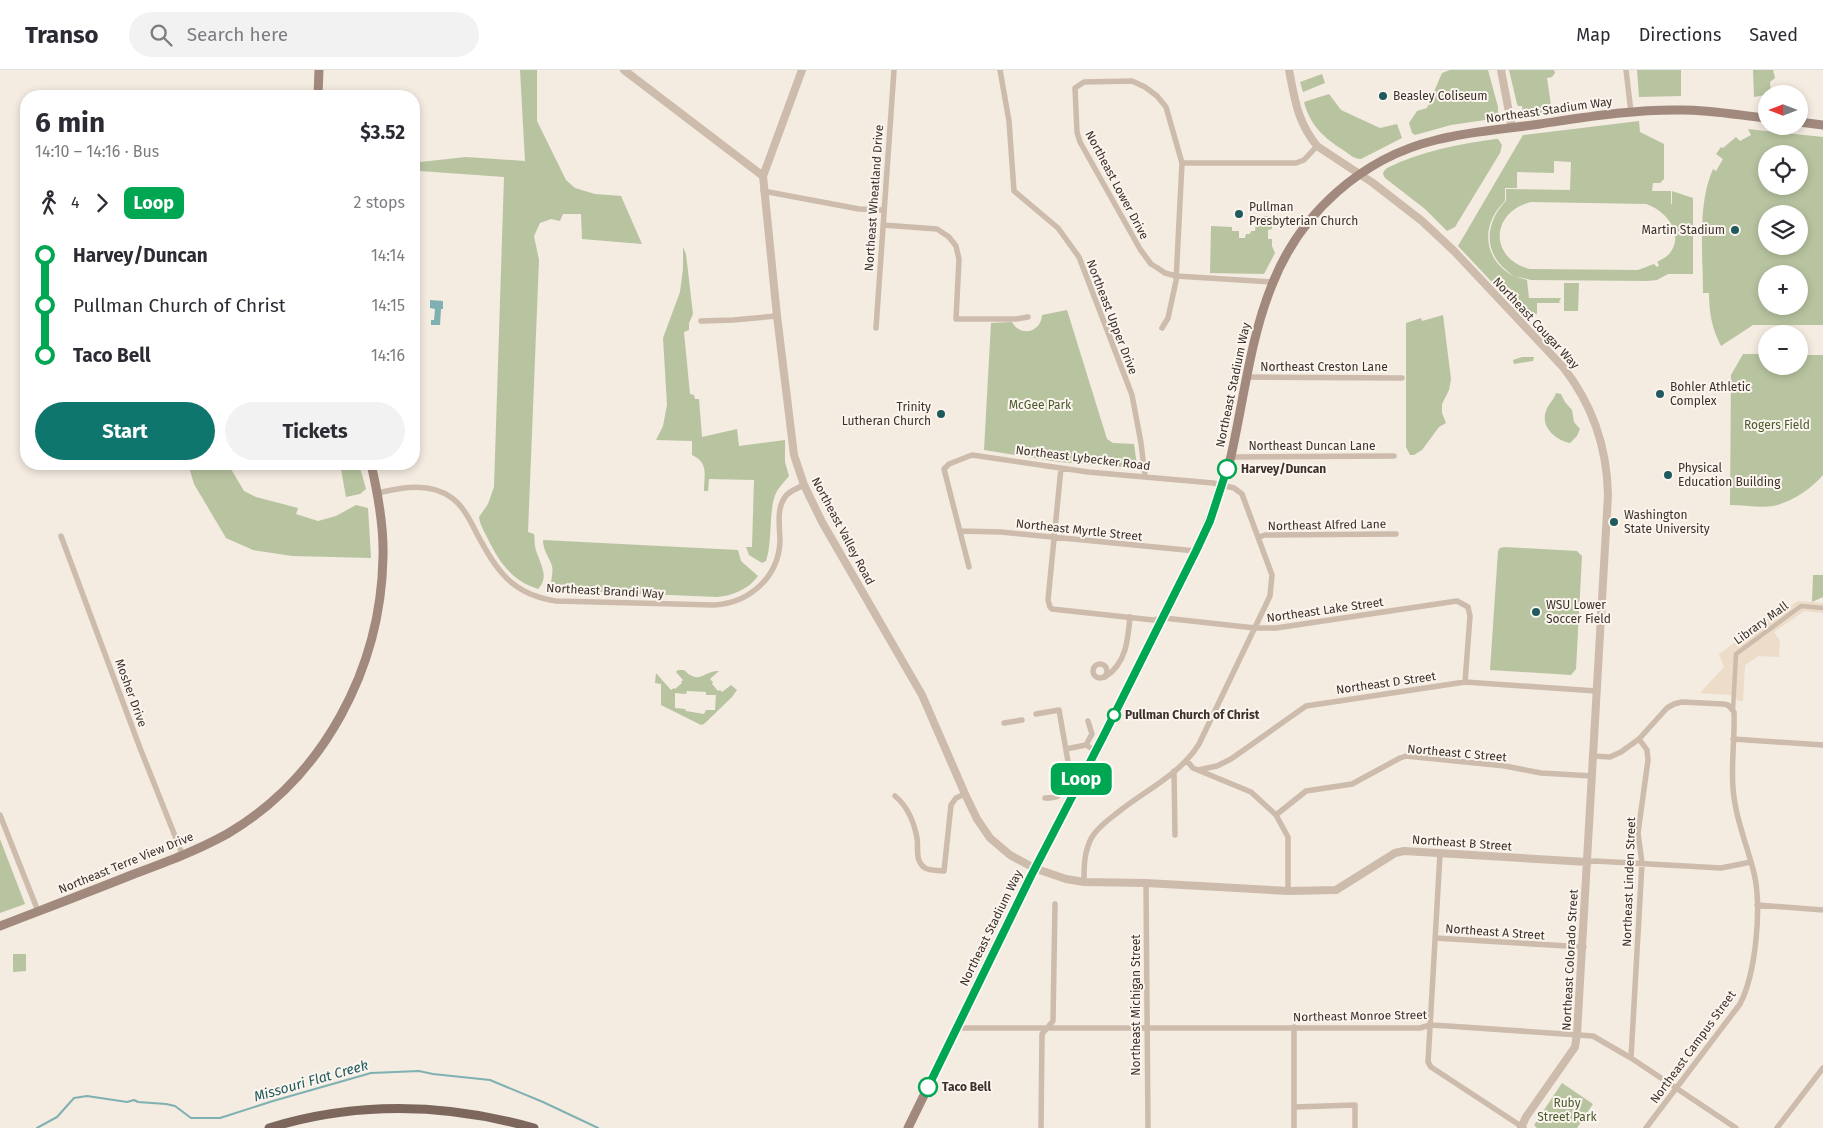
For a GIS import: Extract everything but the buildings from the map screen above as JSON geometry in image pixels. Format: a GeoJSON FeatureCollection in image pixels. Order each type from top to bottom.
{"type":"FeatureCollection","features":[{"type":"Feature","properties":{"kind":"main road"},"geometry":{"type":"LineString","coordinates":[[318,90],[319,70]]}},
{"type":"Feature","properties":{"kind":"main road","name":"Northeast Stadium Way"},"geometry":{"type":"LineString","coordinates":[[908,1128],[1034,868],[1164,618],[1196,551],[1223,485],[1231,457],[1258,327],[1273,282],[1285,256],[1305,226],[1331,197],[1360,174],[1391,156],[1428,142],[1458,135],[1631,112],[1684,110],[1758,117]]}},
{"type":"Feature","properties":{"kind":"main road"},"geometry":{"type":"LineString","coordinates":[[1808,123],[1823,125]]}},
{"type":"Feature","properties":{"kind":"main road","name":"Northeast Terre View Drive"},"geometry":{"type":"LineString","coordinates":[[0,926],[183,856],[228,833],[263,808],[294,780],[328,738],[346,707],[361,675],[372,642],[379,608],[384,558],[382,522],[372,470]]}},
{"type":"Feature","properties":{"kind":"main road"},"geometry":{"type":"LineString","coordinates":[[268,1128],[330,1113],[374,1109],[426,1108],[463,1112],[516,1126],[534,1128]]}},
{"type":"Feature","properties":{"kind":"street"},"geometry":{"type":"LineString","coordinates":[[624,70],[763,176]]}},
{"type":"Feature","properties":{"kind":"street","name":"Northeast Valley Road"},"geometry":{"type":"LineString","coordinates":[[802,70],[763,176],[763,190],[794,455],[804,484],[822,522],[922,695],[977,819],[990,838],[1010,855],[1034,868]]}},
{"type":"Feature","properties":{"kind":"street","name":"Northeast Wheatland Drive"},"geometry":{"type":"LineString","coordinates":[[876,328],[894,70]]}},
{"type":"Feature","properties":{"kind":"street","name":"Northeast Upper Drive"},"geometry":{"type":"LineString","coordinates":[[1000,70],[1009,120],[1014,190],[1058,228],[1079,257],[1132,395],[1140,434],[1145,476]]}},
{"type":"Feature","properties":{"kind":"street"},"geometry":{"type":"LineString","coordinates":[[1162,328],[1168,318],[1176,276],[1182,164],[1296,163],[1304,160],[1317,146],[1303,126],[1289,70]]}},
{"type":"Feature","properties":{"kind":"street"},"geometry":{"type":"LineString","coordinates":[[1501,70],[1512,128]]}},
{"type":"Feature","properties":{"kind":"street"},"geometry":{"type":"LineString","coordinates":[[1626,70],[1631,112]]}},
{"type":"Feature","properties":{"kind":"street","name":"Northeast Lower Drive"},"geometry":{"type":"LineString","coordinates":[[1182,164],[1166,106],[1145,87],[1132,81],[1084,82],[1075,88],[1077,132],[1080,142],[1144,256],[1165,273],[1176,276],[1273,282]]}},
{"type":"Feature","properties":{"kind":"street","name":"Northeast Cougar Way"},"geometry":{"type":"LineString","coordinates":[[1317,146],[1360,174],[1408,210],[1454,251],[1563,367],[1575,382],[1592,414],[1604,448],[1608,495],[1592,776]]}},
{"type":"Feature","properties":{"kind":"street"},"geometry":{"type":"LineString","coordinates":[[763,190],[859,209],[883,210]]}},
{"type":"Feature","properties":{"kind":"street"},"geometry":{"type":"LineString","coordinates":[[883,225],[937,229],[949,237],[956,246],[959,259],[956,319],[1016,319],[1028,317]]}},
{"type":"Feature","properties":{"kind":"street"},"geometry":{"type":"LineString","coordinates":[[701,321],[777,316]]}},
{"type":"Feature","properties":{"kind":"street","name":"Northeast Creston Lane"},"geometry":{"type":"LineString","coordinates":[[1247,377],[1402,378]]}},
{"type":"Feature","properties":{"kind":"street","name":"Northeast Lybecker Road"},"geometry":{"type":"LineString","coordinates":[[960,531],[944,469],[949,464],[972,455],[1060,468],[1223,485]]}},
{"type":"Feature","properties":{"kind":"street","name":"Northeast Duncan Lane"},"geometry":{"type":"LineString","coordinates":[[1231,457],[1394,456]]}},
{"type":"Feature","properties":{"kind":"street"},"geometry":{"type":"LineString","coordinates":[[1054,538],[1060,468]]}},
{"type":"Feature","properties":{"kind":"street","name":"Northeast Brandi Way"},"geometry":{"type":"LineString","coordinates":[[378,493],[420,487],[453,498],[466,514],[498,570],[516,586],[531,595],[556,601],[714,605],[743,599],[757,590],[769,576],[779,549],[780,512],[783,501],[788,493],[804,484]]}},
{"type":"Feature","properties":{"kind":"street"},"geometry":{"type":"LineString","coordinates":[[1084,882],[1087,850],[1097,830],[1125,806],[1187,761],[1199,744],[1270,596],[1272,575],[1242,494],[1237,489],[1223,485]]}},
{"type":"Feature","properties":{"kind":"street"},"geometry":{"type":"LineString","coordinates":[[960,531],[969,567]]}},
{"type":"Feature","properties":{"kind":"street","name":"Northeast Myrtle Street"},"geometry":{"type":"LineString","coordinates":[[960,531],[1001,532],[1196,551]]}},
{"type":"Feature","properties":{"kind":"street","name":"Northeast Alfred Lane"},"geometry":{"type":"LineString","coordinates":[[1259,536],[1396,534]]}},
{"type":"Feature","properties":{"kind":"street","name":"Mosher Drive"},"geometry":{"type":"LineString","coordinates":[[61,536],[140,748],[183,856]]}},
{"type":"Feature","properties":{"kind":"street","name":"Northeast Lake Street"},"geometry":{"type":"LineString","coordinates":[[1054,538],[1048,600],[1050,607],[1056,610],[1153,620],[1164,618],[1256,628],[1276,628],[1457,601],[1468,607],[1470,616],[1465,682]]}},
{"type":"Feature","properties":{"kind":"street","name":"Library Mall"},"geometry":{"type":"LineString","coordinates":[[1733,709],[1736,654],[1801,606],[1823,608]]}},
{"type":"Feature","properties":{"kind":"street"},"geometry":{"type":"LineString","coordinates":[[1105,677],[1116,668],[1124,653],[1128,643],[1130,618]]}},
{"type":"Feature","properties":{"kind":"street","name":"Northeast D Street"},"geometry":{"type":"LineString","coordinates":[[1198,770],[1216,766],[1231,759],[1306,706],[1465,682],[1596,691]]}},
{"type":"Feature","properties":{"kind":"street"},"geometry":{"type":"LineString","coordinates":[[1593,756],[1610,757],[1621,752],[1639,739],[1667,708],[1674,704],[1682,702],[1723,704],[1733,709]]}},
{"type":"Feature","properties":{"kind":"street","name":"Northeast Campus Street"},"geometry":{"type":"LineString","coordinates":[[1646,1128],[1740,1004],[1753,959],[1757,905],[1756,885],[1735,804],[1733,789],[1733,709]]}},
{"type":"Feature","properties":{"kind":"street"},"geometry":{"type":"LineString","coordinates":[[1036,714],[1059,710],[1069,776],[1057,796],[1045,798]]}},
{"type":"Feature","properties":{"kind":"street"},"geometry":{"type":"LineString","coordinates":[[1004,723],[1022,720]]}},
{"type":"Feature","properties":{"kind":"street"},"geometry":{"type":"LineString","coordinates":[[1086,746],[1092,734],[1088,721]]}},
{"type":"Feature","properties":{"kind":"street","name":"Northeast Linden Street"},"geometry":{"type":"LineString","coordinates":[[1631,1058],[1642,863],[1638,833],[1648,760],[1647,750],[1639,739]]}},
{"type":"Feature","properties":{"kind":"street"},"geometry":{"type":"LineString","coordinates":[[1733,739],[1823,745]]}},
{"type":"Feature","properties":{"kind":"street"},"geometry":{"type":"LineString","coordinates":[[1066,749],[1086,746],[1096,751]]}},
{"type":"Feature","properties":{"kind":"street","name":"Northeast C Street"},"geometry":{"type":"LineString","coordinates":[[1276,815],[1306,791],[1352,784],[1406,756],[1505,766],[1541,773],[1592,776]]}},
{"type":"Feature","properties":{"kind":"street"},"geometry":{"type":"LineString","coordinates":[[1187,761],[1198,770],[1251,792],[1276,815],[1288,837],[1288,891]]}},
{"type":"Feature","properties":{"kind":"street"},"geometry":{"type":"LineString","coordinates":[[1174,771],[1175,835]]}},
{"type":"Feature","properties":{"kind":"street","name":"Northeast Colorado Street"},"geometry":{"type":"LineString","coordinates":[[1523,1127],[1526,1117],[1575,1046],[1578,1034],[1592,776]]}},
{"type":"Feature","properties":{"kind":"street"},"geometry":{"type":"LineString","coordinates":[[895,796],[906,807],[917,837],[920,864],[928,870],[944,871],[951,805],[956,798],[965,794]]}},
{"type":"Feature","properties":{"kind":"street"},"geometry":{"type":"LineString","coordinates":[[0,815],[38,912]]}},
{"type":"Feature","properties":{"kind":"street","name":"Northeast B Street"},"geometry":{"type":"LineString","coordinates":[[1034,868],[1066,879],[1084,882],[1146,883],[1288,891],[1336,890],[1395,853],[1404,851],[1721,868],[1751,862]]}},
{"type":"Feature","properties":{"kind":"street"},"geometry":{"type":"LineString","coordinates":[[1440,854],[1428,1057],[1431,1067],[1523,1127]]}},
{"type":"Feature","properties":{"kind":"street","name":"Northeast Michigan Street"},"geometry":{"type":"LineString","coordinates":[[1146,883],[1148,1128]]}},
{"type":"Feature","properties":{"kind":"street"},"geometry":{"type":"LineString","coordinates":[[1041,1128],[1042,1034],[1054,1021],[1055,904]]}},
{"type":"Feature","properties":{"kind":"street"},"geometry":{"type":"LineString","coordinates":[[1757,905],[1823,910]]}},
{"type":"Feature","properties":{"kind":"street","name":"Northeast A Street"},"geometry":{"type":"LineString","coordinates":[[1435,938],[1584,947]]}},
{"type":"Feature","properties":{"kind":"street","name":"Northeast Monroe Street"},"geometry":{"type":"LineString","coordinates":[[956,1028],[1420,1028],[1430,1026],[1495,1028],[1578,1034],[1593,1036],[1631,1058],[1736,1128]]}},
{"type":"Feature","properties":{"kind":"street"},"geometry":{"type":"LineString","coordinates":[[1294,1027],[1294,1128]]}},
{"type":"Feature","properties":{"kind":"street"},"geometry":{"type":"LineString","coordinates":[[1777,1128],[1823,1068]]}},
{"type":"Feature","properties":{"kind":"street"},"geometry":{"type":"LineString","coordinates":[[1294,1106],[1355,1106],[1355,1128]]}},
{"type":"Feature","properties":{"kind":"green space"},"geometry":{"type":"Polygon","coordinates":[[[520,70],[537,70],[537,121],[566,180],[575,188],[595,194],[621,196],[642,244],[582,239],[581,214],[563,214],[560,221],[551,219],[540,223],[534,236],[539,260],[528,532],[534,534],[535,548],[544,575],[542,584],[538,589],[521,581],[507,570],[492,547],[482,528],[479,517],[488,504],[494,487],[504,177],[420,171],[420,162],[466,157],[525,161],[520,70]]]}},
{"type":"Feature","properties":{"kind":"green space"},"geometry":{"type":"Polygon","coordinates":[[[1450,70],[1488,70],[1498,107],[1498,115],[1492,119],[1451,125],[1415,135],[1412,133],[1409,123],[1417,111],[1427,108],[1442,73],[1450,70]]]}},
{"type":"Feature","properties":{"kind":"green space"},"geometry":{"type":"Polygon","coordinates":[[[1509,70],[1554,70],[1555,73],[1552,77],[1547,78],[1552,112],[1523,114],[1522,106],[1517,104],[1509,70]]]}},
{"type":"Feature","properties":{"kind":"green space"},"geometry":{"type":"Polygon","coordinates":[[[1637,70],[1681,70],[1681,96],[1639,97],[1637,70]]]}},
{"type":"Feature","properties":{"kind":"green space"},"geometry":{"type":"Polygon","coordinates":[[[1753,70],[1773,70],[1775,78],[1770,82],[1770,85],[1758,85],[1758,96],[1754,97],[1753,70]]]}},
{"type":"Feature","properties":{"kind":"green space"},"geometry":{"type":"Polygon","coordinates":[[[1322,74],[1325,83],[1303,92],[1300,82],[1322,74]]]}},
{"type":"Feature","properties":{"kind":"green space"},"geometry":{"type":"Polygon","coordinates":[[[1329,94],[1341,110],[1380,128],[1397,124],[1402,138],[1361,159],[1352,156],[1324,136],[1310,118],[1304,102],[1329,94]]]}},
{"type":"Feature","properties":{"kind":"green space"},"geometry":{"type":"Polygon","coordinates":[[[1639,121],[1640,132],[1664,144],[1664,179],[1660,183],[1653,183],[1652,191],[1671,191],[1672,205],[1672,191],[1693,198],[1693,274],[1668,274],[1657,280],[1648,281],[1531,280],[1514,276],[1527,280],[1529,298],[1561,298],[1559,302],[1561,303],[1537,303],[1537,314],[1522,314],[1458,246],[1523,135],[1639,121]],[[1554,161],[1554,173],[1517,172],[1517,188],[1505,188],[1505,201],[1491,220],[1488,241],[1491,251],[1503,269],[1513,276],[1501,265],[1494,255],[1490,239],[1492,223],[1495,215],[1506,201],[1506,189],[1570,190],[1571,162],[1554,161]],[[1531,202],[1518,207],[1508,215],[1502,225],[1500,235],[1501,246],[1507,256],[1517,264],[1530,269],[1638,270],[1654,264],[1657,267],[1659,265],[1657,262],[1669,254],[1674,245],[1674,230],[1671,223],[1660,211],[1646,204],[1531,202]]]}},
{"type":"Feature","properties":{"kind":"green space","name":"Martin Stadium"},"geometry":{"type":"Polygon","coordinates":[[[1748,129],[1758,130],[1758,135],[1823,137],[1823,325],[1753,325],[1721,346],[1712,320],[1709,293],[1703,293],[1703,214],[1708,183],[1713,169],[1716,171],[1723,159],[1716,154],[1721,147],[1723,148],[1736,137],[1740,141],[1751,135],[1748,129]]]}},
{"type":"Feature","properties":{"kind":"green space"},"geometry":{"type":"Polygon","coordinates":[[[1498,139],[1502,145],[1500,153],[1455,227],[1447,231],[1425,209],[1385,178],[1383,174],[1387,168],[1427,153],[1454,146],[1498,139]]]}},
{"type":"Feature","properties":{"kind":"green space"},"geometry":{"type":"Polygon","coordinates":[[[1263,216],[1269,216],[1269,223],[1272,223],[1272,229],[1268,230],[1268,239],[1272,239],[1275,253],[1264,274],[1210,273],[1211,226],[1232,227],[1232,231],[1239,231],[1239,238],[1245,238],[1246,234],[1255,231],[1256,219],[1262,219],[1263,216]]]}},
{"type":"Feature","properties":{"kind":"green space"},"geometry":{"type":"Polygon","coordinates":[[[683,247],[686,254],[693,314],[689,323],[689,330],[684,332],[690,394],[694,395],[695,399],[699,399],[702,437],[737,429],[739,446],[785,440],[785,462],[789,476],[774,497],[768,553],[766,561],[762,563],[749,555],[746,547],[752,547],[754,480],[709,479],[708,491],[704,491],[705,474],[703,465],[692,455],[692,441],[656,440],[663,426],[667,405],[663,338],[680,292],[683,247]]]}},
{"type":"Feature","properties":{"kind":"green space"},"geometry":{"type":"Polygon","coordinates":[[[1564,283],[1579,283],[1578,311],[1564,311],[1564,283]]]}},
{"type":"Feature","properties":{"kind":"green space","name":"McGee Park"},"geometry":{"type":"Polygon","coordinates":[[[1067,310],[1107,439],[1113,443],[1134,444],[1136,468],[1059,462],[984,450],[991,323],[1012,322],[1020,330],[1030,331],[1038,326],[1042,315],[1067,310]]]}},
{"type":"Feature","properties":{"kind":"green space"},"geometry":{"type":"Polygon","coordinates":[[[1443,315],[1451,379],[1449,390],[1442,404],[1442,413],[1446,423],[1439,427],[1422,450],[1414,455],[1410,455],[1406,447],[1406,323],[1421,318],[1422,321],[1443,315]]]}},
{"type":"Feature","properties":{"kind":"green space","name":"Rogers Field"},"geometry":{"type":"Polygon","coordinates":[[[1743,354],[1758,354],[1758,375],[1808,375],[1808,355],[1823,355],[1823,475],[1801,494],[1773,506],[1730,505],[1731,375],[1743,354]]]}},
{"type":"Feature","properties":{"kind":"green space"},"geometry":{"type":"Polygon","coordinates":[[[1522,357],[1534,357],[1533,361],[1514,364],[1513,360],[1522,357]]]}},
{"type":"Feature","properties":{"kind":"green space"},"geometry":{"type":"Polygon","coordinates":[[[1556,393],[1561,394],[1572,410],[1574,422],[1580,429],[1577,436],[1570,443],[1550,432],[1545,422],[1546,411],[1556,393]]]}},
{"type":"Feature","properties":{"kind":"green space"},"geometry":{"type":"Polygon","coordinates":[[[190,470],[232,470],[244,491],[256,497],[298,508],[296,514],[318,521],[336,516],[356,505],[368,508],[371,558],[292,556],[253,550],[226,538],[194,484],[190,470]]]}},
{"type":"Feature","properties":{"kind":"green space"},"geometry":{"type":"Polygon","coordinates":[[[341,470],[361,470],[366,489],[360,494],[346,497],[341,470]]]}},
{"type":"Feature","properties":{"kind":"green space"},"geometry":{"type":"Polygon","coordinates":[[[543,540],[738,550],[741,561],[758,576],[750,585],[740,591],[717,597],[552,590],[552,566],[543,540]]]}},
{"type":"Feature","properties":{"kind":"green space","name":"WSU Lower Soccer Field"},"geometry":{"type":"Polygon","coordinates":[[[1500,548],[1577,551],[1582,556],[1576,669],[1571,675],[1490,670],[1498,551],[1500,548]]]}},
{"type":"Feature","properties":{"kind":"green space"},"geometry":{"type":"Polygon","coordinates":[[[1813,575],[1823,575],[1823,597],[1812,602],[1813,575]]]}},
{"type":"Feature","properties":{"kind":"green space"},"geometry":{"type":"Polygon","coordinates":[[[684,670],[689,675],[698,677],[719,671],[710,679],[718,691],[722,692],[731,685],[737,690],[732,697],[701,725],[661,705],[661,684],[655,683],[656,673],[671,690],[675,689],[683,680],[676,672],[684,670]],[[687,691],[686,694],[675,693],[675,708],[704,714],[706,710],[715,710],[716,695],[706,695],[706,692],[687,691]]]}},
{"type":"Feature","properties":{"kind":"green space"},"geometry":{"type":"Polygon","coordinates":[[[0,839],[25,904],[0,913],[0,839]]]}},
{"type":"Feature","properties":{"kind":"green space"},"geometry":{"type":"Polygon","coordinates":[[[13,954],[26,954],[26,971],[13,972],[13,954]]]}},
{"type":"Feature","properties":{"kind":"green space","name":"Ruby Street Park"},"geometry":{"type":"Polygon","coordinates":[[[1562,1083],[1593,1104],[1577,1128],[1537,1128],[1534,1125],[1562,1083]]]}},
{"type":"Feature","properties":{"kind":"shaded area"},"geometry":{"type":"Polygon","coordinates":[[[1798,601],[1823,603],[1823,613],[1804,611],[1774,632],[1780,641],[1779,657],[1759,656],[1745,665],[1743,701],[1739,701],[1730,695],[1700,693],[1724,667],[1719,654],[1756,627],[1757,629],[1768,622],[1766,619],[1771,617],[1774,612],[1784,606],[1789,607],[1798,601]]]}},
{"type":"Feature","properties":{"kind":"water"},"geometry":{"type":"Polygon","coordinates":[[[430,300],[443,301],[440,325],[431,325],[431,320],[434,320],[435,309],[430,308],[430,300]]]}},
{"type":"Feature","properties":{"kind":"waterway","name":"Missouri Flat Creek"},"geometry":{"type":"LineString","coordinates":[[37,1128],[57,1117],[74,1098],[87,1096],[127,1102],[134,1100],[166,1104],[175,1106],[191,1118],[220,1118],[371,1073],[419,1071],[490,1080],[598,1128]]}},
{"type":"Feature","properties":{"kind":"bus line","name":"Loop"},"geometry":{"type":"LineString","coordinates":[[928,1087],[1031,876],[1196,551],[1210,521],[1227,469]]}},
{"type":"Feature","properties":{"kind":"place","name":"Beasley Coliseum"},"geometry":{"type":"Point","coordinates":[1383,96]}},
{"type":"Feature","properties":{"kind":"place","name":"Pullman Presbyterian Church"},"geometry":{"type":"Point","coordinates":[1239,214]}},
{"type":"Feature","properties":{"kind":"place","name":"Martin Stadium"},"geometry":{"type":"Point","coordinates":[1735,230]}},
{"type":"Feature","properties":{"kind":"place","name":"Bohler Athletic Complex"},"geometry":{"type":"Point","coordinates":[1660,394]}},
{"type":"Feature","properties":{"kind":"place","name":"Trinity Lutheran Church"},"geometry":{"type":"Point","coordinates":[941,414]}},
{"type":"Feature","properties":{"kind":"place","name":"Harvey/Duncan"},"geometry":{"type":"Point","coordinates":[1227,469]}},
{"type":"Feature","properties":{"kind":"place","name":"Physical Education Building"},"geometry":{"type":"Point","coordinates":[1668,475]}},
{"type":"Feature","properties":{"kind":"place","name":"Washington State University"},"geometry":{"type":"Point","coordinates":[1614,522]}},
{"type":"Feature","properties":{"kind":"place","name":"WSU Lower Soccer Field"},"geometry":{"type":"Point","coordinates":[1536,612]}},
{"type":"Feature","properties":{"kind":"place","name":"Pullman Church of Christ"},"geometry":{"type":"Point","coordinates":[1114,715]}},
{"type":"Feature","properties":{"kind":"place","name":"Taco Bell"},"geometry":{"type":"Point","coordinates":[928,1087]}}]}
